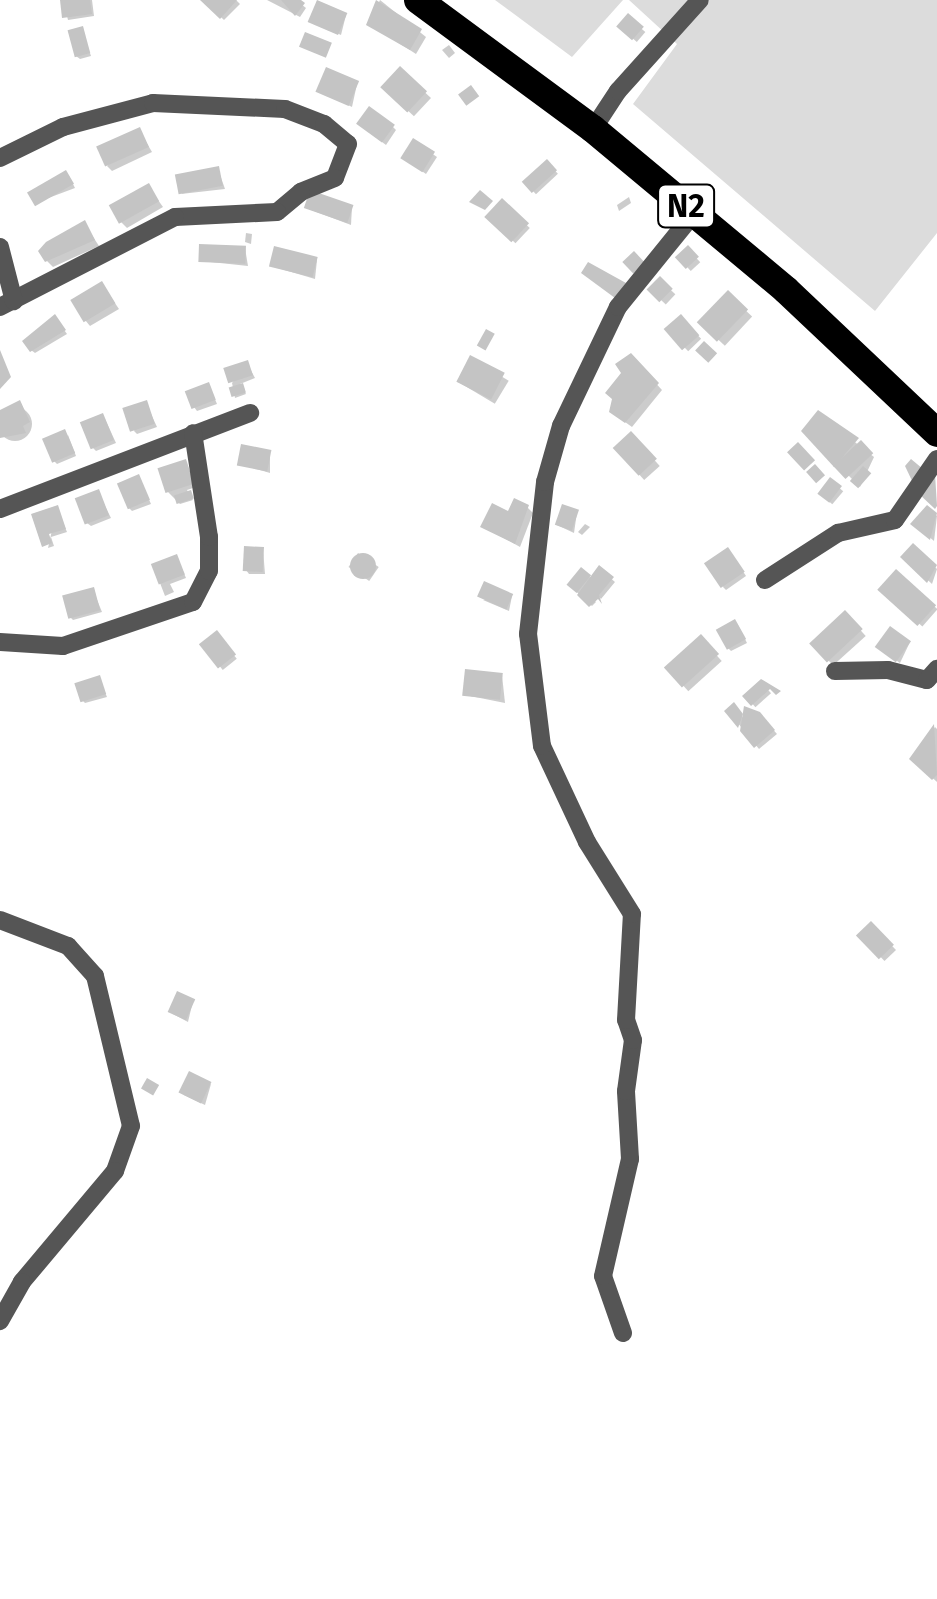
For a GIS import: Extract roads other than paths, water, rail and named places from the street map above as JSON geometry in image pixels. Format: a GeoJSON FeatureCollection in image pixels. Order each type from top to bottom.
{"type":"FeatureCollection","features":[{"type":"Feature","properties":{"kind":"highway","name":"N2"},"geometry":{"type":"LineString","coordinates":[[418,0],[593,129],[694,213],[937,434]]}},
{"type":"Feature","properties":{"kind":"street"},"geometry":{"type":"LineString","coordinates":[[593,129],[618,91],[700,0]]}},
{"type":"Feature","properties":{"kind":"street"},"geometry":{"type":"LineString","coordinates":[[0,158],[64,128],[153,103],[265,106],[324,124],[348,139],[335,178],[301,192],[277,212],[175,218],[7,304],[0,247]]}},
{"type":"Feature","properties":{"kind":"street"},"geometry":{"type":"LineString","coordinates":[[622,1333],[603,1276],[630,1159],[626,1091],[633,1040],[626,1020],[632,914],[587,842],[542,746],[528,634],[545,482],[561,426],[618,307],[694,213]]}},
{"type":"Feature","properties":{"kind":"street"},"geometry":{"type":"LineString","coordinates":[[0,509],[250,413]]}},
{"type":"Feature","properties":{"kind":"street"},"geometry":{"type":"LineString","coordinates":[[0,642],[63,646],[193,602],[209,570],[209,537],[193,433]]}},
{"type":"Feature","properties":{"kind":"street"},"geometry":{"type":"LineString","coordinates":[[765,580],[838,533],[895,520],[937,459]]}},
{"type":"Feature","properties":{"kind":"street"},"geometry":{"type":"LineString","coordinates":[[835,671],[888,670],[927,680],[937,668]]}},
{"type":"Feature","properties":{"kind":"street"},"geometry":{"type":"LineString","coordinates":[[0,920],[68,946],[95,976],[131,1126],[115,1172],[22,1282],[0,1321]]}}]}
